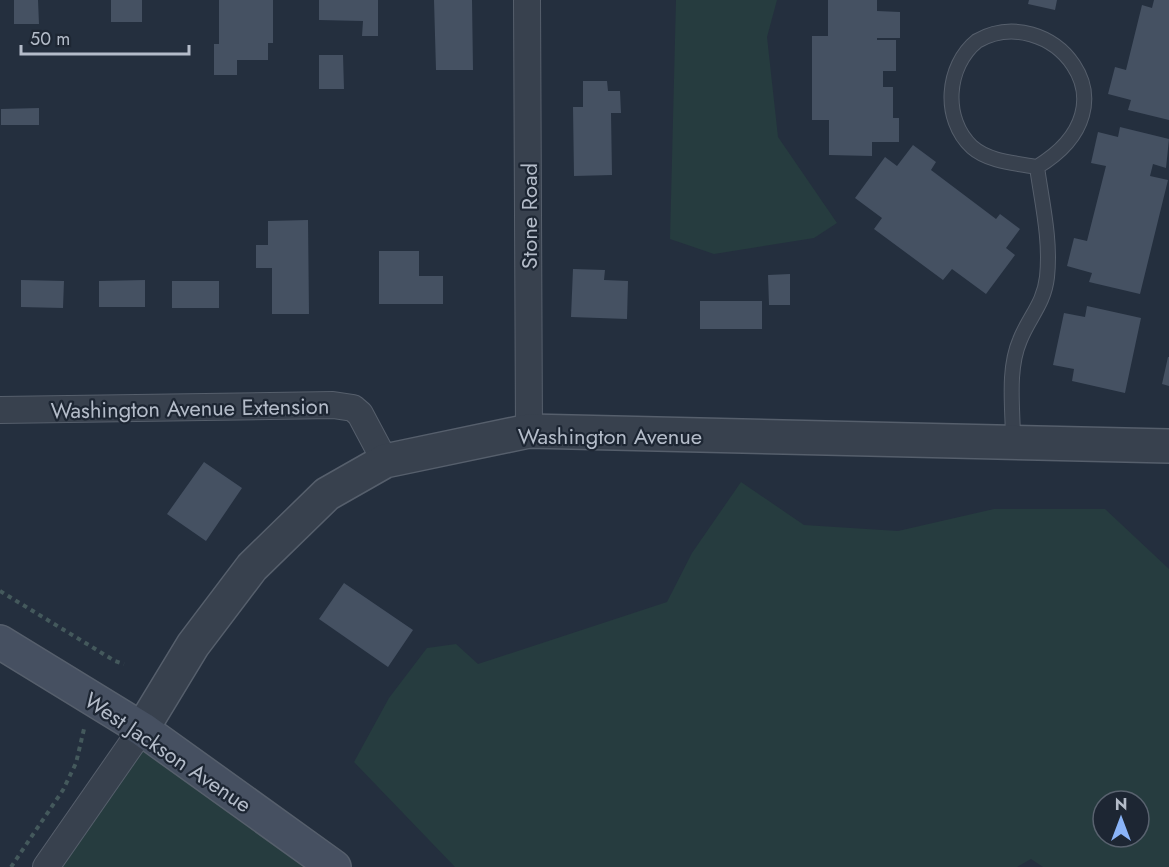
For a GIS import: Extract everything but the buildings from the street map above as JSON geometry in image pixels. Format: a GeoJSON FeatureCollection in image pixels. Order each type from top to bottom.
{"type":"FeatureCollection","features":[{"type":"Feature","properties":{"kind":"main road","name":"West Jackson Avenue"},"geometry":{"type":"LineString","coordinates":[[0,642],[142,729],[334,867]]}},
{"type":"Feature","properties":{"kind":"street","name":"Stone Road"},"geometry":{"type":"LineString","coordinates":[[527,0],[529,431]]}},
{"type":"Feature","properties":{"kind":"street","name":"Washington Avenue Extension"},"geometry":{"type":"LineString","coordinates":[[0,410],[333,405],[353,408],[360,414],[385,461]]}},
{"type":"Feature","properties":{"kind":"street","name":"Washington Avenue"},"geometry":{"type":"LineString","coordinates":[[142,729],[193,645],[252,567],[327,494],[385,461],[529,431],[1169,446]]}},
{"type":"Feature","properties":{"kind":"street"},"geometry":{"type":"LineString","coordinates":[[46,867],[142,729]]}},
{"type":"Feature","properties":{"kind":"lane"},"geometry":{"type":"LineString","coordinates":[[1003,28],[1042,32],[1061,42],[1077,61],[1084,85],[1084,108],[1075,133],[1056,155],[1037,167],[997,160],[973,147],[958,129],[952,105],[952,82],[960,60],[977,41],[1003,28]]}},
{"type":"Feature","properties":{"kind":"lane"},"geometry":{"type":"LineString","coordinates":[[1013,441],[1013,370],[1019,340],[1037,312],[1047,279],[1049,245],[1037,167]]}},
{"type":"Feature","properties":{"kind":"path"},"geometry":{"type":"LineString","coordinates":[[0,591],[115,661],[124,664]]}},
{"type":"Feature","properties":{"kind":"path"},"geometry":{"type":"LineString","coordinates":[[11,867],[63,790],[76,763],[84,729]]}},
{"type":"Feature","properties":{"kind":"green space"},"geometry":{"type":"Polygon","coordinates":[[[676,0],[777,0],[767,37],[778,137],[837,223],[814,238],[714,254],[670,239],[676,0]]]}},
{"type":"Feature","properties":{"kind":"green space"},"geometry":{"type":"Polygon","coordinates":[[[741,482],[804,525],[898,531],[994,509],[1105,509],[1169,569],[1169,867],[1043,867],[1031,859],[1017,867],[455,867],[354,762],[389,698],[427,648],[456,644],[478,664],[667,602],[692,553],[741,482]]]}},
{"type":"Feature","properties":{"kind":"green space"},"geometry":{"type":"Polygon","coordinates":[[[142,729],[334,867],[46,867],[142,729]]]}}]}
